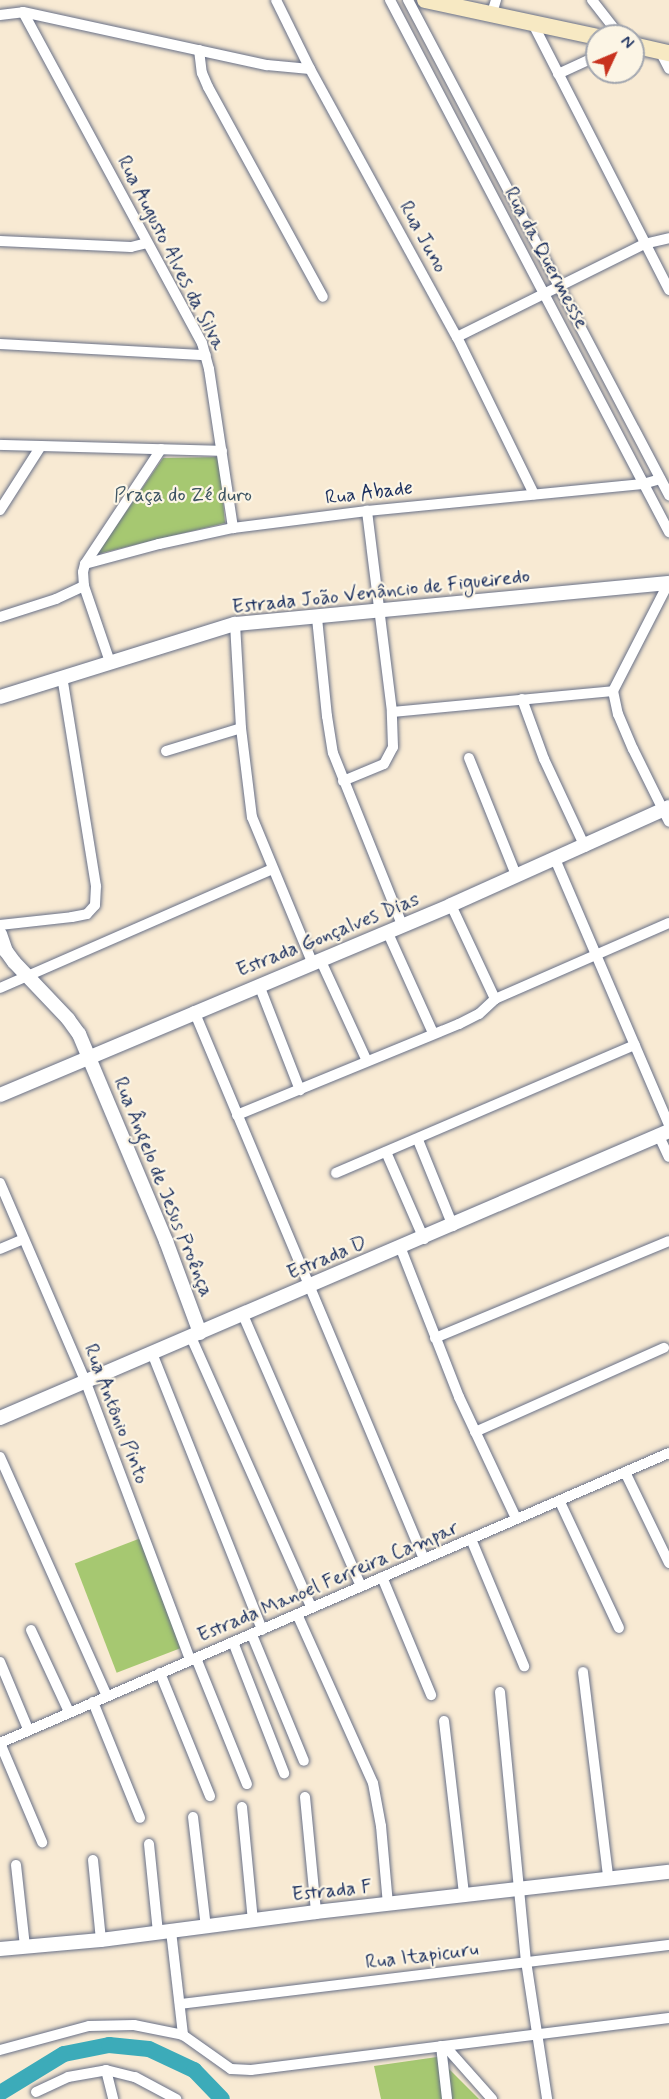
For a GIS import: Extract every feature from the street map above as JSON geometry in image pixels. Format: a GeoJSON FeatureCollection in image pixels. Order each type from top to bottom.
{"type":"FeatureCollection","features":[{"type":"Feature","properties":{"kind":"main road"},"geometry":{"type":"LineString","coordinates":[[425,0],[494,6],[532,22],[585,34]]}},
{"type":"Feature","properties":{"kind":"main road"},"geometry":{"type":"LineString","coordinates":[[645,48],[664,52]]}},
{"type":"Feature","properties":{"kind":"street","name":"Rua Juno"},"geometry":{"type":"LineString","coordinates":[[276,0],[310,69],[458,337],[534,494]]}},
{"type":"Feature","properties":{"kind":"street","name":"Rua da Quermesse"},"geometry":{"type":"LineString","coordinates":[[390,0],[669,532]]}},
{"type":"Feature","properties":{"kind":"street","name":"Rua da Quermesse"},"geometry":{"type":"LineString","coordinates":[[408,0],[669,495]]}},
{"type":"Feature","properties":{"kind":"street"},"geometry":{"type":"LineString","coordinates":[[592,0],[611,24]]}},
{"type":"Feature","properties":{"kind":"street"},"geometry":{"type":"LineString","coordinates":[[0,15],[23,12],[275,66],[310,69]]}},
{"type":"Feature","properties":{"kind":"street","name":"Rua Augusto Alves da Silva"},"geometry":{"type":"LineString","coordinates":[[23,12],[206,356],[233,528]]}},
{"type":"Feature","properties":{"kind":"street"},"geometry":{"type":"LineString","coordinates":[[532,22],[669,290]]}},
{"type":"Feature","properties":{"kind":"street"},"geometry":{"type":"LineString","coordinates":[[199,50],[202,73],[208,87],[323,297]]}},
{"type":"Feature","properties":{"kind":"street"},"geometry":{"type":"LineString","coordinates":[[664,52],[669,69]]}},
{"type":"Feature","properties":{"kind":"street"},"geometry":{"type":"LineString","coordinates":[[558,74],[585,62]]}},
{"type":"Feature","properties":{"kind":"street"},"geometry":{"type":"LineString","coordinates":[[458,337],[644,244],[669,237]]}},
{"type":"Feature","properties":{"kind":"street"},"geometry":{"type":"LineString","coordinates":[[0,241],[131,247],[147,243]]}},
{"type":"Feature","properties":{"kind":"street"},"geometry":{"type":"LineString","coordinates":[[0,344],[206,356]]}},
{"type":"Feature","properties":{"kind":"street"},"geometry":{"type":"LineString","coordinates":[[0,445],[222,451]]}},
{"type":"Feature","properties":{"kind":"street"},"geometry":{"type":"LineString","coordinates":[[0,510],[41,446]]}},
{"type":"Feature","properties":{"kind":"street"},"geometry":{"type":"LineString","coordinates":[[110,662],[84,586],[85,564],[161,449]]}},
{"type":"Feature","properties":{"kind":"street","name":"Rua Abade"},"geometry":{"type":"LineString","coordinates":[[85,564],[159,544],[233,528],[367,511],[644,484],[660,479]]}},
{"type":"Feature","properties":{"kind":"street"},"geometry":{"type":"LineString","coordinates":[[343,781],[379,768],[390,757],[393,747],[392,712],[367,511]]}},
{"type":"Feature","properties":{"kind":"street"},"geometry":{"type":"LineString","coordinates":[[667,813],[633,749],[618,714],[613,691],[669,584]]}},
{"type":"Feature","properties":{"kind":"street","name":"Estrada João Venâncio de Figueiredo"},"geometry":{"type":"LineString","coordinates":[[0,698],[235,624],[669,584]]}},
{"type":"Feature","properties":{"kind":"street"},"geometry":{"type":"LineString","coordinates":[[0,616],[56,599],[84,586]]}},
{"type":"Feature","properties":{"kind":"street"},"geometry":{"type":"LineString","coordinates":[[317,618],[333,753],[402,925]]}},
{"type":"Feature","properties":{"kind":"street"},"geometry":{"type":"LineString","coordinates":[[235,624],[241,728],[252,818],[272,869],[367,1061]]}},
{"type":"Feature","properties":{"kind":"street"},"geometry":{"type":"LineString","coordinates":[[0,925],[87,914],[95,905],[96,886],[62,677]]}},
{"type":"Feature","properties":{"kind":"street"},"geometry":{"type":"LineString","coordinates":[[392,712],[613,691]]}},
{"type":"Feature","properties":{"kind":"street"},"geometry":{"type":"LineString","coordinates":[[522,699],[540,750],[585,847]]}},
{"type":"Feature","properties":{"kind":"street"},"geometry":{"type":"LineString","coordinates":[[166,752],[241,728]]}},
{"type":"Feature","properties":{"kind":"street"},"geometry":{"type":"LineString","coordinates":[[469,758],[516,875]]}},
{"type":"Feature","properties":{"kind":"street","name":"Estrada Gonçalves Dias"},"geometry":{"type":"LineString","coordinates":[[0,1095],[194,1011],[667,813]]}},
{"type":"Feature","properties":{"kind":"street"},"geometry":{"type":"LineString","coordinates":[[555,859],[635,1045],[666,1131],[669,1157]]}},
{"type":"Feature","properties":{"kind":"street"},"geometry":{"type":"LineString","coordinates":[[0,988],[272,869]]}},
{"type":"Feature","properties":{"kind":"street"},"geometry":{"type":"LineString","coordinates":[[451,905],[495,999]]}},
{"type":"Feature","properties":{"kind":"street"},"geometry":{"type":"LineString","coordinates":[[237,1115],[470,1018],[495,999],[669,923]]}},
{"type":"Feature","properties":{"kind":"street"},"geometry":{"type":"LineString","coordinates":[[387,932],[433,1033]]}},
{"type":"Feature","properties":{"kind":"street","name":"Rua Ângelo de Jesus Proênça"},"geometry":{"type":"LineString","coordinates":[[0,934],[6,951],[26,977],[68,1019],[90,1056],[196,1335]]}},
{"type":"Feature","properties":{"kind":"street"},"geometry":{"type":"LineString","coordinates":[[259,985],[300,1090]]}},
{"type":"Feature","properties":{"kind":"street"},"geometry":{"type":"LineString","coordinates":[[194,1011],[424,1559]]}},
{"type":"Feature","properties":{"kind":"street"},"geometry":{"type":"LineString","coordinates":[[336,1173],[418,1140],[635,1045]]}},
{"type":"Feature","properties":{"kind":"street","name":"Estrada D"},"geometry":{"type":"LineString","coordinates":[[0,1418],[85,1380],[401,1249],[666,1131]]}},
{"type":"Feature","properties":{"kind":"street"},"geometry":{"type":"LineString","coordinates":[[418,1140],[453,1226]]}},
{"type":"Feature","properties":{"kind":"street"},"geometry":{"type":"LineString","coordinates":[[386,1152],[424,1239]]}},
{"type":"Feature","properties":{"kind":"street","name":"Rua Antônio Pinto"},"geometry":{"type":"LineString","coordinates":[[0,1183],[85,1380],[193,1659],[247,1784]]}},
{"type":"Feature","properties":{"kind":"street"},"geometry":{"type":"LineString","coordinates":[[0,1249],[23,1239]]}},
{"type":"Feature","properties":{"kind":"street"},"geometry":{"type":"LineString","coordinates":[[435,1338],[669,1241]]}},
{"type":"Feature","properties":{"kind":"street"},"geometry":{"type":"LineString","coordinates":[[401,1249],[435,1338],[475,1432],[516,1518]]}},
{"type":"Feature","properties":{"kind":"street"},"geometry":{"type":"LineString","coordinates":[[243,1315],[361,1586]]}},
{"type":"Feature","properties":{"kind":"street"},"geometry":{"type":"LineString","coordinates":[[196,1335],[311,1607]]}},
{"type":"Feature","properties":{"kind":"street"},"geometry":{"type":"LineString","coordinates":[[475,1432],[664,1348]]}},
{"type":"Feature","properties":{"kind":"street"},"geometry":{"type":"LineString","coordinates":[[152,1353],[304,1761]]}},
{"type":"Feature","properties":{"kind":"street","name":"Estrada Manoel Ferreira Campar"},"geometry":{"type":"LineString","coordinates":[[0,1743],[93,1702],[106,1694],[257,1632],[669,1453]]}},
{"type":"Feature","properties":{"kind":"street"},"geometry":{"type":"LineString","coordinates":[[0,1457],[106,1694]]}},
{"type":"Feature","properties":{"kind":"street"},"geometry":{"type":"LineString","coordinates":[[625,1472],[669,1562]]}},
{"type":"Feature","properties":{"kind":"street"},"geometry":{"type":"LineString","coordinates":[[560,1502],[619,1628]]}},
{"type":"Feature","properties":{"kind":"street"},"geometry":{"type":"LineString","coordinates":[[471,1539],[524,1666]]}},
{"type":"Feature","properties":{"kind":"street"},"geometry":{"type":"LineString","coordinates":[[382,1577],[430,1695]]}},
{"type":"Feature","properties":{"kind":"street"},"geometry":{"type":"LineString","coordinates":[[297,1614],[373,1783],[381,1826],[388,1905]]}},
{"type":"Feature","properties":{"kind":"street"},"geometry":{"type":"LineString","coordinates":[[31,1629],[69,1712]]}},
{"type":"Feature","properties":{"kind":"street"},"geometry":{"type":"LineString","coordinates":[[233,1642],[284,1773]]}},
{"type":"Feature","properties":{"kind":"street"},"geometry":{"type":"LineString","coordinates":[[0,1662],[28,1729]]}},
{"type":"Feature","properties":{"kind":"street"},"geometry":{"type":"LineString","coordinates":[[160,1672],[210,1796]]}},
{"type":"Feature","properties":{"kind":"street"},"geometry":{"type":"LineString","coordinates":[[583,1672],[608,1877]]}},
{"type":"Feature","properties":{"kind":"street"},"geometry":{"type":"LineString","coordinates":[[500,1692],[526,1961],[546,2099]]}},
{"type":"Feature","properties":{"kind":"street"},"geometry":{"type":"LineString","coordinates":[[93,1702],[140,1818]]}},
{"type":"Feature","properties":{"kind":"street"},"geometry":{"type":"LineString","coordinates":[[444,1721],[464,1895]]}},
{"type":"Feature","properties":{"kind":"street"},"geometry":{"type":"LineString","coordinates":[[0,1743],[42,1842]]}},
{"type":"Feature","properties":{"kind":"street"},"geometry":{"type":"LineString","coordinates":[[305,1797],[316,1912]]}},
{"type":"Feature","properties":{"kind":"street"},"geometry":{"type":"LineString","coordinates":[[242,1807],[253,1921]]}},
{"type":"Feature","properties":{"kind":"street"},"geometry":{"type":"LineString","coordinates":[[193,1817],[206,1927]]}},
{"type":"Feature","properties":{"kind":"street"},"geometry":{"type":"LineString","coordinates":[[149,1844],[180,2004],[183,2036]]}},
{"type":"Feature","properties":{"kind":"street"},"geometry":{"type":"LineString","coordinates":[[93,1860],[101,1940]]}},
{"type":"Feature","properties":{"kind":"street"},"geometry":{"type":"LineString","coordinates":[[16,1865],[25,1946]]}},
{"type":"Feature","properties":{"kind":"street","name":"Estrada F"},"geometry":{"type":"LineString","coordinates":[[0,1949],[101,1940],[608,1877],[669,1872]]}},
{"type":"Feature","properties":{"kind":"street","name":"Rua Itapicuru"},"geometry":{"type":"LineString","coordinates":[[180,2004],[669,1945]]}},
{"type":"Feature","properties":{"kind":"street"},"geometry":{"type":"LineString","coordinates":[[0,2050],[74,2029],[99,2025],[134,2025],[183,2036],[231,2069],[251,2070],[669,2018]]}},
{"type":"Feature","properties":{"kind":"street"},"geometry":{"type":"LineString","coordinates":[[443,2046],[447,2099]]}},
{"type":"Feature","properties":{"kind":"street"},"geometry":{"type":"LineString","coordinates":[[443,2046],[492,2099]]}},
{"type":"Feature","properties":{"kind":"street"},"geometry":{"type":"LineString","coordinates":[[36,2092],[58,2080],[106,2070],[135,2077],[176,2099]]}},
{"type":"Feature","properties":{"kind":"street"},"geometry":{"type":"LineString","coordinates":[[106,2070],[113,2099]]}},
{"type":"Feature","properties":{"kind":"green space","name":"Praça do Zé duro"},"geometry":{"type":"Polygon","coordinates":[[[219,457],[225,523],[97,554],[163,458],[219,457]]]}},
{"type":"Feature","properties":{"kind":"green space"},"geometry":{"type":"Polygon","coordinates":[[[141,1538],[183,1647],[117,1673],[75,1563],[141,1538]]]}},
{"type":"Feature","properties":{"kind":"green space"},"geometry":{"type":"Polygon","coordinates":[[[437,2057],[479,2099],[381,2099],[374,2066],[437,2057]]]}},
{"type":"Feature","properties":{"kind":"waterway"},"geometry":{"type":"LineString","coordinates":[[0,2093],[64,2054],[109,2045],[149,2049],[194,2070],[222,2099]]}}]}
